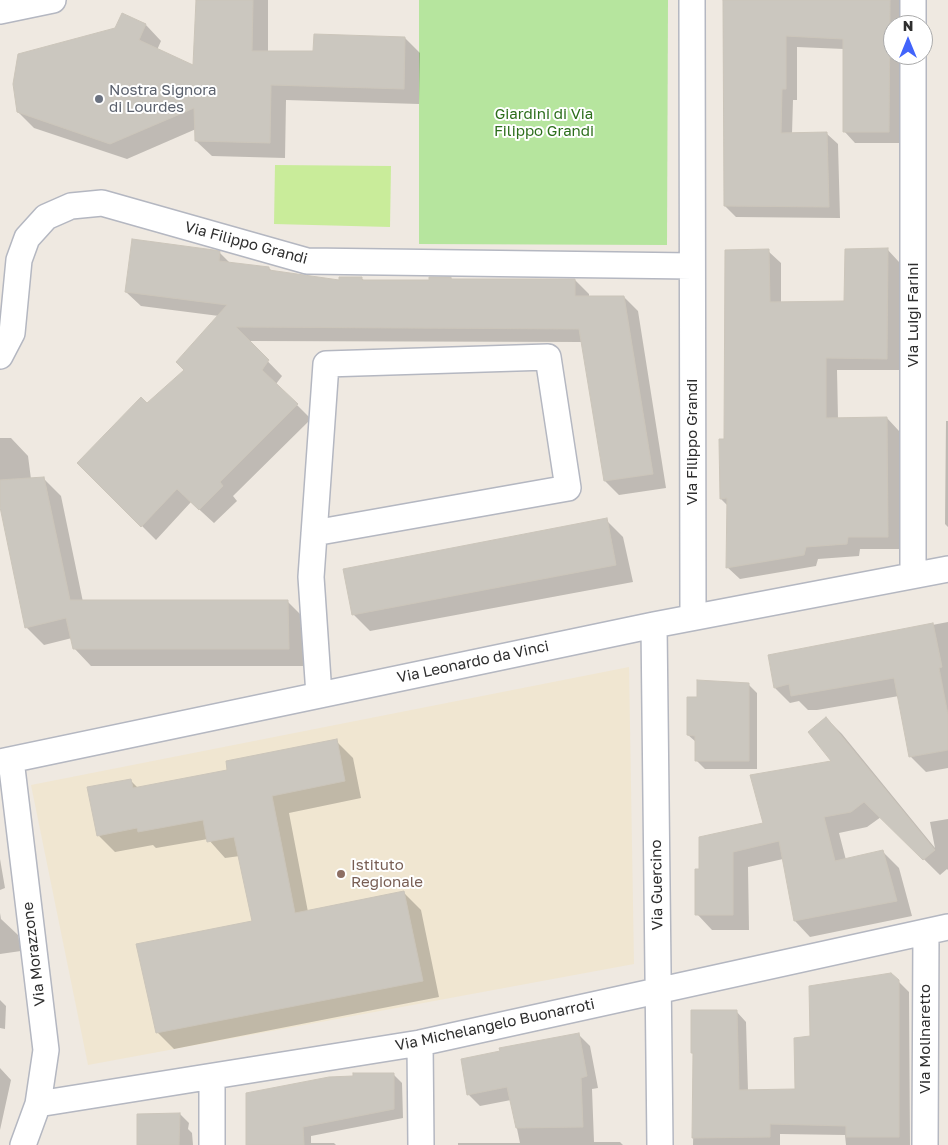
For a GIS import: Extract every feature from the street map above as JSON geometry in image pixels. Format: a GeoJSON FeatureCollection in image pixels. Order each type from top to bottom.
{"type":"FeatureCollection","features":[{"type":"Feature","properties":{"kind":"street"},"geometry":{"type":"LineString","coordinates":[[0,11],[54,0]]}},
{"type":"Feature","properties":{"kind":"street","name":"Via Filippo Grandi"},"geometry":{"type":"LineString","coordinates":[[692,0],[693,617]]}},
{"type":"Feature","properties":{"kind":"street"},"geometry":{"type":"LineString","coordinates":[[913,0],[913,15]]}},
{"type":"Feature","properties":{"kind":"street","name":"Via Luigi Farini"},"geometry":{"type":"LineString","coordinates":[[913,65],[913,575]]}},
{"type":"Feature","properties":{"kind":"street","name":"Via Filippo Grandi"},"geometry":{"type":"LineString","coordinates":[[0,356],[12,332],[19,260],[27,238],[46,217],[71,206],[102,203],[307,261],[692,266]]}},
{"type":"Feature","properties":{"kind":"street"},"geometry":{"type":"LineString","coordinates":[[314,533],[568,488],[548,357],[326,364],[314,533],[311,577],[319,694]]}},
{"type":"Feature","properties":{"kind":"street","name":"Via Leonardo da Vinci"},"geometry":{"type":"LineString","coordinates":[[5,761],[654,624],[948,569]]}},
{"type":"Feature","properties":{"kind":"street","name":"Via Guercino"},"geometry":{"type":"LineString","coordinates":[[654,624],[660,1145]]}},
{"type":"Feature","properties":{"kind":"street","name":"Via Morazzone"},"geometry":{"type":"LineString","coordinates":[[5,761],[46,1050],[38,1104],[23,1145]]}},
{"type":"Feature","properties":{"kind":"street","name":"Via Michelangelo Buonarroti"},"geometry":{"type":"LineString","coordinates":[[38,1104],[420,1043],[937,930]]}},
{"type":"Feature","properties":{"kind":"street","name":"Via Molinaretto"},"geometry":{"type":"LineString","coordinates":[[925,1145],[937,930]]}},
{"type":"Feature","properties":{"kind":"street"},"geometry":{"type":"LineString","coordinates":[[420,1043],[421,1145]]}},
{"type":"Feature","properties":{"kind":"street"},"geometry":{"type":"LineString","coordinates":[[212,1077],[212,1145]]}},
{"type":"Feature","properties":{"kind":"shaded area","name":"Istituto Regionale"},"geometry":{"type":"Polygon","coordinates":[[[629,667],[634,964],[88,1065],[31,785],[629,667]]]}},
{"type":"Feature","properties":{"kind":"green space","name":"Giardini di Via Filippo Grandi"},"geometry":{"type":"Polygon","coordinates":[[[419,0],[668,0],[667,245],[419,244],[419,0]]]}},
{"type":"Feature","properties":{"kind":"green space"},"geometry":{"type":"Polygon","coordinates":[[[275,165],[391,166],[390,227],[274,224],[275,165]]]}},
{"type":"Feature","properties":{"kind":"building"},"geometry":{"type":"Polygon","coordinates":[[[196,0],[253,0],[252,51],[313,51],[314,34],[405,37],[404,89],[271,85],[270,143],[195,141],[194,108],[110,144],[17,112],[13,84],[18,54],[115,28],[122,13],[146,24],[139,40],[193,65],[196,0]]]}},
{"type":"Feature","properties":{"kind":"building"},"geometry":{"type":"Polygon","coordinates":[[[723,0],[890,0],[890,15],[883,15],[883,65],[890,65],[889,132],[843,132],[843,39],[786,36],[786,89],[782,89],[781,133],[827,132],[829,207],[724,206],[723,0]]]}},
{"type":"Feature","properties":{"kind":"building"},"geometry":{"type":"Polygon","coordinates":[[[132,239],[220,251],[219,261],[269,267],[269,270],[339,280],[339,277],[362,277],[362,280],[429,280],[429,277],[451,277],[451,279],[575,279],[575,296],[624,296],[653,474],[604,481],[579,329],[236,327],[269,360],[262,370],[298,404],[220,482],[223,486],[199,510],[177,489],[141,527],[77,463],[141,397],[147,403],[184,370],[176,362],[227,305],[125,292],[132,239]]]}},
{"type":"Feature","properties":{"kind":"building"},"geometry":{"type":"Polygon","coordinates":[[[888,248],[887,359],[826,358],[826,418],[887,417],[888,537],[848,537],[847,544],[806,547],[804,555],[726,568],[727,498],[720,499],[719,439],[724,439],[725,250],[769,249],[770,302],[844,301],[845,249],[888,248]]]}},
{"type":"Feature","properties":{"kind":"building"},"geometry":{"type":"Polygon","coordinates":[[[44,477],[70,600],[288,600],[289,649],[73,649],[66,618],[25,628],[0,507],[0,480],[44,477]]]}},
{"type":"Feature","properties":{"kind":"building"},"geometry":{"type":"Polygon","coordinates":[[[607,518],[616,565],[352,615],[343,569],[607,518]]]}},
{"type":"Feature","properties":{"kind":"building"},"geometry":{"type":"Polygon","coordinates":[[[933,623],[942,667],[939,668],[948,715],[948,750],[909,757],[894,678],[791,696],[789,684],[774,688],[768,655],[933,623]]]}},
{"type":"Feature","properties":{"kind":"building"},"geometry":{"type":"Polygon","coordinates":[[[697,680],[749,683],[749,761],[695,761],[695,736],[687,735],[687,697],[697,697],[697,680]]]}},
{"type":"Feature","properties":{"kind":"building"},"geometry":{"type":"Polygon","coordinates":[[[826,717],[935,850],[923,860],[864,802],[851,812],[824,817],[835,861],[883,850],[897,901],[794,921],[779,841],[733,852],[733,915],[695,915],[695,869],[699,869],[699,837],[763,823],[750,775],[831,761],[808,732],[826,717]]]}},
{"type":"Feature","properties":{"kind":"building"},"geometry":{"type":"Polygon","coordinates":[[[337,739],[345,781],[272,796],[295,913],[404,891],[423,981],[156,1033],[136,944],[252,921],[234,837],[207,842],[203,820],[138,832],[137,828],[97,836],[87,787],[131,779],[133,788],[227,770],[226,761],[337,739]]]}},
{"type":"Feature","properties":{"kind":"building"},"geometry":{"type":"Polygon","coordinates":[[[891,973],[899,980],[899,1137],[846,1137],[846,1126],[770,1124],[770,1137],[692,1138],[693,1053],[691,1053],[691,1010],[737,1010],[739,1090],[795,1089],[794,1038],[810,1036],[809,986],[891,973]]]}},
{"type":"Feature","properties":{"kind":"building"},"geometry":{"type":"Polygon","coordinates":[[[579,1033],[587,1076],[581,1078],[583,1127],[516,1128],[507,1087],[467,1095],[461,1059],[500,1051],[499,1048],[579,1033]]]}},
{"type":"Feature","properties":{"kind":"building"},"geometry":{"type":"Polygon","coordinates":[[[353,1073],[394,1073],[394,1109],[303,1127],[304,1145],[246,1145],[246,1093],[329,1077],[353,1076],[353,1073]]]}},
{"type":"Feature","properties":{"kind":"building"},"geometry":{"type":"Polygon","coordinates":[[[180,1113],[179,1145],[137,1145],[137,1114],[180,1113]]]}},
{"type":"Feature","properties":{"kind":"place","name":"Nostra Signora di Lourdes"},"geometry":{"type":"Point","coordinates":[99,99]}},
{"type":"Feature","properties":{"kind":"place","name":"Istituto Regionale"},"geometry":{"type":"Point","coordinates":[341,874]}}]}
